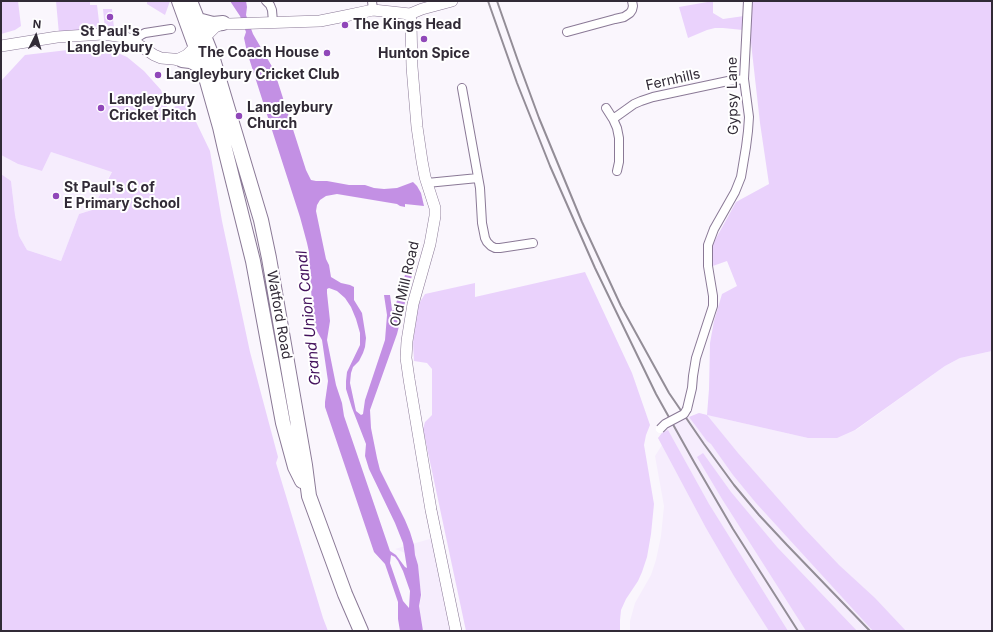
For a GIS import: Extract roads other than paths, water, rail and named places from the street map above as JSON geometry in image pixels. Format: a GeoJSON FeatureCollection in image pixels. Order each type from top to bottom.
{"type":"FeatureCollection","features":[{"type":"Feature","properties":{"kind":"highway","name":"Watford Road"},"geometry":{"type":"LineString","coordinates":[[179,1],[202,46],[212,56],[261,220],[269,258],[309,496]]}},
{"type":"Feature","properties":{"kind":"highway","name":"Watford Road"},"geometry":{"type":"LineString","coordinates":[[190,1],[198,20],[202,46],[203,67],[220,127],[224,149],[253,261],[283,423],[295,466],[309,496],[360,631]]}},
{"type":"Feature","properties":{"kind":"highway"},"geometry":{"type":"LineString","coordinates":[[198,20],[214,24],[229,24]]}},
{"type":"Feature","properties":{"kind":"highway"},"geometry":{"type":"LineString","coordinates":[[180,60],[190,61],[203,67]]}},
{"type":"Feature","properties":{"kind":"street"},"geometry":{"type":"LineString","coordinates":[[266,1],[272,10],[273,22]]}},
{"type":"Feature","properties":{"kind":"street"},"geometry":{"type":"LineString","coordinates":[[1,46],[57,37],[103,34],[124,37],[133,41],[157,57],[169,60],[180,60],[188,59],[202,46],[215,27],[229,24],[320,21],[345,16],[372,5],[410,14],[422,9],[452,1]]}},
{"type":"Feature","properties":{"kind":"street"},"geometry":{"type":"LineString","coordinates":[[566,32],[615,18],[624,17],[630,14],[632,10],[632,1]]}},
{"type":"Feature","properties":{"kind":"street","name":"Gypsy Lane"},"geometry":{"type":"LineString","coordinates":[[660,429],[665,424],[684,414],[687,409],[692,388],[692,376],[696,358],[713,306],[713,296],[708,266],[708,245],[714,229],[735,192],[744,164],[749,117],[744,79],[748,1]]}},
{"type":"Feature","properties":{"kind":"street","name":"Old Mill Road"},"geometry":{"type":"LineString","coordinates":[[410,14],[416,120],[422,161],[436,216],[430,244],[413,304],[406,358],[408,379],[431,510],[456,631]]}},
{"type":"Feature","properties":{"kind":"street"},"geometry":{"type":"LineString","coordinates":[[133,41],[145,32],[171,29]]}},
{"type":"Feature","properties":{"kind":"street","name":"Fernhills"},"geometry":{"type":"LineString","coordinates":[[613,119],[634,104],[653,97],[744,79]]}},
{"type":"Feature","properties":{"kind":"street"},"geometry":{"type":"LineString","coordinates":[[462,88],[480,188],[485,238],[487,242],[495,248],[533,243]]}},
{"type":"Feature","properties":{"kind":"street"},"geometry":{"type":"LineString","coordinates":[[606,108],[617,128],[619,138],[617,171]]}},
{"type":"Feature","properties":{"kind":"street"},"geometry":{"type":"LineString","coordinates":[[427,183],[478,178]]}},
{"type":"Feature","properties":{"kind":"railway"},"geometry":{"type":"LineString","coordinates":[[488,1],[517,83],[550,166],[595,268],[656,394],[733,529],[798,631]]}},
{"type":"Feature","properties":{"kind":"railway"},"geometry":{"type":"LineString","coordinates":[[497,1],[539,118],[582,222],[621,306],[669,393],[734,485],[759,515],[870,631]]}},
{"type":"Feature","properties":{"kind":"place","name":"St Paul's Langleybury"},"geometry":{"type":"Point","coordinates":[110,17]}},
{"type":"Feature","properties":{"kind":"place","name":"The Kings Head"},"geometry":{"type":"Point","coordinates":[345,25]}},
{"type":"Feature","properties":{"kind":"place","name":"Hunton Spice"},"geometry":{"type":"Point","coordinates":[424,39]}},
{"type":"Feature","properties":{"kind":"place","name":"The Coach House"},"geometry":{"type":"Point","coordinates":[327,53]}},
{"type":"Feature","properties":{"kind":"place","name":"Langleybury Cricket Club"},"geometry":{"type":"Point","coordinates":[158,75]}},
{"type":"Feature","properties":{"kind":"place","name":"Langleybury Cricket Pitch"},"geometry":{"type":"Point","coordinates":[101,108]}},
{"type":"Feature","properties":{"kind":"place","name":"Langleybury Church"},"geometry":{"type":"Point","coordinates":[239,116]}},
{"type":"Feature","properties":{"kind":"place","name":"St Paul's C of E Primary School"},"geometry":{"type":"Point","coordinates":[56,196]}},
{"type":"Feature","properties":{"kind":"water label","name":"Grand Union Canal"},"geometry":{"type":"Point","coordinates":[309,318]}}]}
